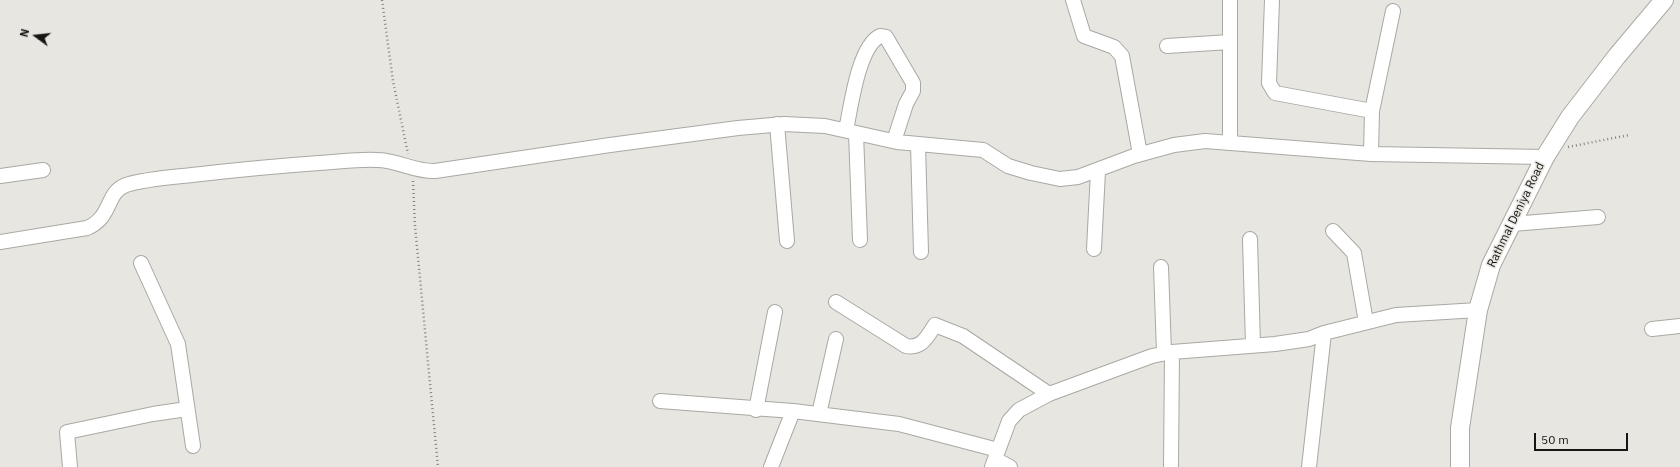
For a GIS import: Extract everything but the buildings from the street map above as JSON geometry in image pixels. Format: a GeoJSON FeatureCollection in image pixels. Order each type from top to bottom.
{"type":"FeatureCollection","features":[{"type":"Feature","properties":{"kind":"street"},"geometry":{"type":"LineString","coordinates":[[1073,0],[1084,36],[1114,47],[1122,56],[1140,154]]}},
{"type":"Feature","properties":{"kind":"street"},"geometry":{"type":"LineString","coordinates":[[1230,0],[1230,143]]}},
{"type":"Feature","properties":{"kind":"street"},"geometry":{"type":"LineString","coordinates":[[1272,0],[1269,83],[1275,94],[1372,111]]}},
{"type":"Feature","properties":{"kind":"street","name":"Rathmal Deniya Road"},"geometry":{"type":"LineString","coordinates":[[1460,467],[1460,428],[1478,310],[1491,265],[1547,153],[1570,117],[1617,56],[1664,0]]}},
{"type":"Feature","properties":{"kind":"street"},"geometry":{"type":"LineString","coordinates":[[1371,154],[1372,111],[1393,11]]}},
{"type":"Feature","properties":{"kind":"street"},"geometry":{"type":"LineString","coordinates":[[860,240],[851,132],[859,69],[875,38],[880,36],[886,37],[913,83],[913,90],[906,104],[894,141]]}},
{"type":"Feature","properties":{"kind":"street"},"geometry":{"type":"LineString","coordinates":[[1167,46],[1230,42]]}},
{"type":"Feature","properties":{"kind":"street"},"geometry":{"type":"LineString","coordinates":[[777,124],[787,241]]}},
{"type":"Feature","properties":{"kind":"street"},"geometry":{"type":"LineString","coordinates":[[0,242],[87,228],[94,225],[103,218],[118,190],[127,185],[242,169],[375,160],[387,160],[411,168],[425,171],[436,171],[610,145],[777,124],[817,125],[918,145],[983,150],[1008,166],[1031,173],[1060,179],[1078,177],[1098,171],[1140,154],[1185,143],[1205,141],[1371,154],[1547,153]]}},
{"type":"Feature","properties":{"kind":"street"},"geometry":{"type":"LineString","coordinates":[[918,145],[921,252]]}},
{"type":"Feature","properties":{"kind":"street"},"geometry":{"type":"LineString","coordinates":[[0,176],[43,170]]}},
{"type":"Feature","properties":{"kind":"street"},"geometry":{"type":"LineString","coordinates":[[1094,249],[1098,171]]}},
{"type":"Feature","properties":{"kind":"street"},"geometry":{"type":"LineString","coordinates":[[1512,224],[1598,217]]}},
{"type":"Feature","properties":{"kind":"street"},"geometry":{"type":"LineString","coordinates":[[1333,231],[1354,253],[1366,322]]}},
{"type":"Feature","properties":{"kind":"street"},"geometry":{"type":"LineString","coordinates":[[1250,238],[1253,345]]}},
{"type":"Feature","properties":{"kind":"street"},"geometry":{"type":"LineString","coordinates":[[141,263],[178,344],[193,446]]}},
{"type":"Feature","properties":{"kind":"street"},"geometry":{"type":"LineString","coordinates":[[1161,266],[1168,352],[1171,467]]}},
{"type":"Feature","properties":{"kind":"street"},"geometry":{"type":"LineString","coordinates":[[836,302],[906,346],[914,348],[922,344],[935,325],[963,336],[1049,394]]}},
{"type":"Feature","properties":{"kind":"street"},"geometry":{"type":"LineString","coordinates":[[995,459],[1010,421],[1018,410],[1049,394],[1168,352],[1275,344],[1309,339],[1324,333],[1396,315],[1478,310]]}},
{"type":"Feature","properties":{"kind":"street"},"geometry":{"type":"LineString","coordinates":[[756,410],[775,312]]}},
{"type":"Feature","properties":{"kind":"street"},"geometry":{"type":"LineString","coordinates":[[1652,329],[1680,326]]}},
{"type":"Feature","properties":{"kind":"street"},"geometry":{"type":"LineString","coordinates":[[1309,467],[1324,333]]}},
{"type":"Feature","properties":{"kind":"street"},"geometry":{"type":"LineString","coordinates":[[819,414],[836,339]]}},
{"type":"Feature","properties":{"kind":"street"},"geometry":{"type":"LineString","coordinates":[[660,401],[756,410],[793,411],[900,424],[995,459],[1010,467]]}},
{"type":"Feature","properties":{"kind":"street"},"geometry":{"type":"LineString","coordinates":[[70,467],[67,432],[153,414],[187,409]]}},
{"type":"Feature","properties":{"kind":"street"},"geometry":{"type":"LineString","coordinates":[[771,467],[793,411]]}},
{"type":"Feature","properties":{"kind":"path"},"geometry":{"type":"LineString","coordinates":[[382,0],[393,81],[411,168],[438,467]]}},
{"type":"Feature","properties":{"kind":"path"},"geometry":{"type":"LineString","coordinates":[[1547,153],[1628,135]]}}]}
